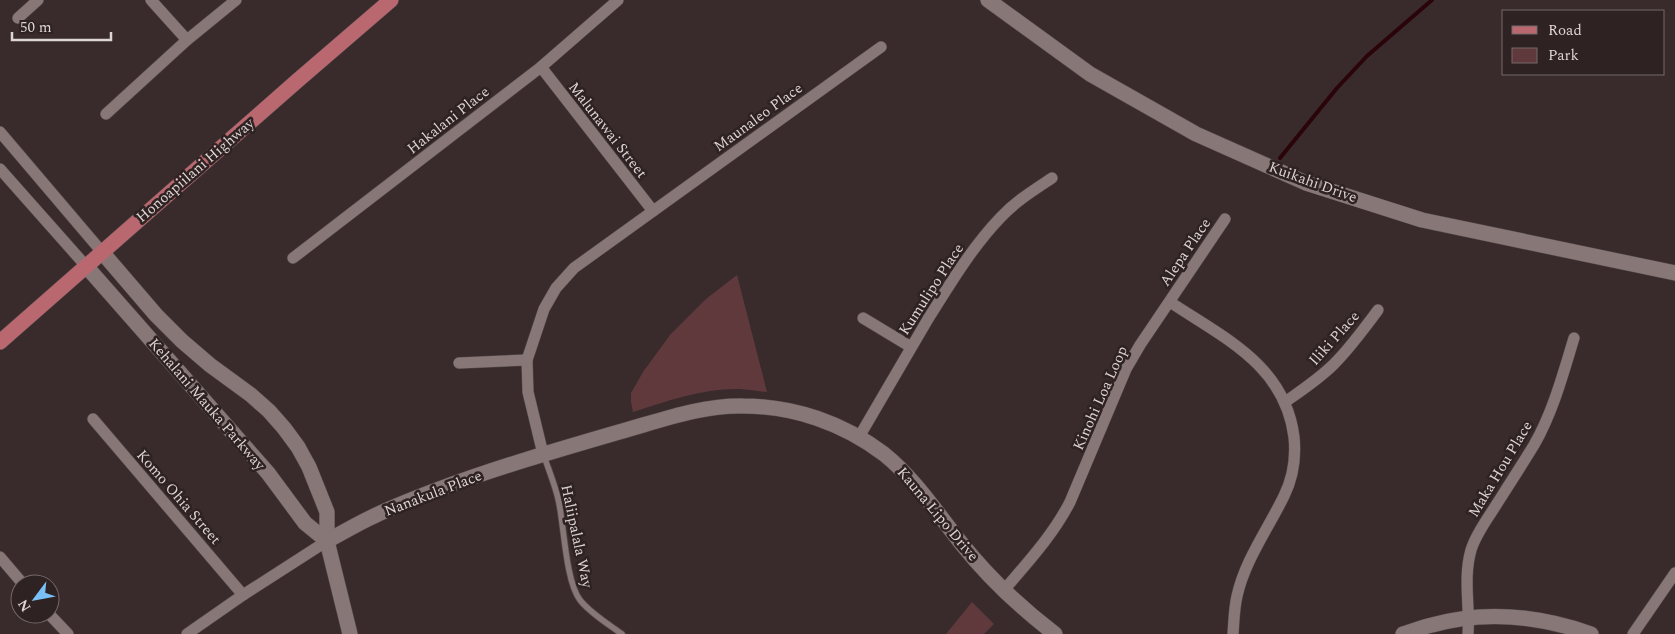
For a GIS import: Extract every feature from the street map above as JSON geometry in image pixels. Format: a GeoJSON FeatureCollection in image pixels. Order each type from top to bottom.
{"type":"FeatureCollection","features":[{"type":"Feature","properties":{"kind":"main road","name":"Honoapiilani Highway"},"geometry":{"type":"LineString","coordinates":[[0,342],[391,0]]}},
{"type":"Feature","properties":{"kind":"street"},"geometry":{"type":"LineString","coordinates":[[18,18],[38,0]]}},
{"type":"Feature","properties":{"kind":"street"},"geometry":{"type":"LineString","coordinates":[[151,0],[187,40]]}},
{"type":"Feature","properties":{"kind":"street"},"geometry":{"type":"LineString","coordinates":[[106,114],[187,40],[236,0]]}},
{"type":"Feature","properties":{"kind":"street","name":"Hakalani Place"},"geometry":{"type":"LineString","coordinates":[[292,258],[541,67],[618,0]]}},
{"type":"Feature","properties":{"kind":"street","name":"Kuikahi Drive"},"geometry":{"type":"LineString","coordinates":[[988,0],[1098,78],[1196,134],[1306,182],[1422,220],[1675,274]]}},
{"type":"Feature","properties":{"kind":"street","name":"Maunaleo Place"},"geometry":{"type":"LineString","coordinates":[[527,360],[544,309],[556,288],[574,268],[881,47]]}},
{"type":"Feature","properties":{"kind":"street","name":"Malunawai Street"},"geometry":{"type":"LineString","coordinates":[[541,67],[653,211]]}},
{"type":"Feature","properties":{"kind":"street"},"geometry":{"type":"LineString","coordinates":[[0,132],[102,252]]}},
{"type":"Feature","properties":{"kind":"street"},"geometry":{"type":"LineString","coordinates":[[0,169],[86,266]]}},
{"type":"Feature","properties":{"kind":"street","name":"Kumulipo Place"},"geometry":{"type":"LineString","coordinates":[[859,437],[948,286],[967,258],[990,230],[1019,200],[1052,178]]}},
{"type":"Feature","properties":{"kind":"street","name":"Alepa Place"},"geometry":{"type":"LineString","coordinates":[[1170,302],[1225,219]]}},
{"type":"Feature","properties":{"kind":"street","name":"Kehalani Mauka Parkway"},"geometry":{"type":"LineString","coordinates":[[102,252],[156,315],[182,341],[268,410],[284,428],[301,453],[327,512],[327,541],[350,634]]}},
{"type":"Feature","properties":{"kind":"street","name":"Kehalani Mauka Parkway"},"geometry":{"type":"LineString","coordinates":[[86,266],[268,474],[304,523],[327,541]]}},
{"type":"Feature","properties":{"kind":"street"},"geometry":{"type":"LineString","coordinates":[[1170,302],[1253,359],[1271,378],[1290,415],[1294,442],[1293,469],[1285,495],[1247,566],[1234,610],[1233,634]]}},
{"type":"Feature","properties":{"kind":"street","name":"Kinohi Loa Loop"},"geometry":{"type":"LineString","coordinates":[[1004,590],[1043,545],[1062,517],[1126,369],[1170,302]]}},
{"type":"Feature","properties":{"kind":"street","name":"Iliki Place"},"geometry":{"type":"LineString","coordinates":[[1285,402],[1311,384],[1334,364],[1378,310]]}},
{"type":"Feature","properties":{"kind":"street"},"geometry":{"type":"LineString","coordinates":[[863,318],[912,347]]}},
{"type":"Feature","properties":{"kind":"street","name":"Maka Hou Place"},"geometry":{"type":"LineString","coordinates":[[1468,634],[1467,570],[1474,542],[1534,445],[1546,422],[1574,338]]}},
{"type":"Feature","properties":{"kind":"street"},"geometry":{"type":"LineString","coordinates":[[459,363],[527,360],[528,392],[544,454]]}},
{"type":"Feature","properties":{"kind":"street","name":"Kauna Lipo Drive"},"geometry":{"type":"LineString","coordinates":[[544,454],[690,412],[715,408],[767,407],[817,418],[841,427],[859,437],[885,455],[904,472],[962,544],[1004,590],[1035,619],[1055,634]]}},
{"type":"Feature","properties":{"kind":"street","name":"Komo Ohia Street"},"geometry":{"type":"LineString","coordinates":[[93,419],[243,595]]}},
{"type":"Feature","properties":{"kind":"street","name":"Nanakula Place"},"geometry":{"type":"LineString","coordinates":[[327,541],[372,516],[410,500],[544,454]]}},
{"type":"Feature","properties":{"kind":"street"},"geometry":{"type":"LineString","coordinates":[[187,634],[327,541]]}},
{"type":"Feature","properties":{"kind":"street"},"geometry":{"type":"LineString","coordinates":[[0,557],[14,574]]}},
{"type":"Feature","properties":{"kind":"street"},"geometry":{"type":"LineString","coordinates":[[1633,634],[1675,573]]}},
{"type":"Feature","properties":{"kind":"street"},"geometry":{"type":"LineString","coordinates":[[1403,634],[1432,624],[1469,617],[1516,616],[1544,620],[1591,634]]}},
{"type":"Feature","properties":{"kind":"street"},"geometry":{"type":"LineString","coordinates":[[58,624],[68,634]]}},
{"type":"Feature","properties":{"kind":"lane","name":"Haliipalala Way"},"geometry":{"type":"LineString","coordinates":[[544,454],[559,502],[575,592],[587,607],[622,634]]}},
{"type":"Feature","properties":{"kind":"green space"},"geometry":{"type":"Polygon","coordinates":[[[737,275],[767,392],[726,389],[686,396],[633,412],[631,393],[643,372],[670,335],[706,299],[737,275]]]}},
{"type":"Feature","properties":{"kind":"green space"},"geometry":{"type":"Polygon","coordinates":[[[972,602],[994,624],[984,634],[946,634],[972,602]]]}},
{"type":"Feature","properties":{"kind":"waterway"},"geometry":{"type":"LineString","coordinates":[[1280,158],[1337,88],[1367,56],[1432,0]]}}]}
